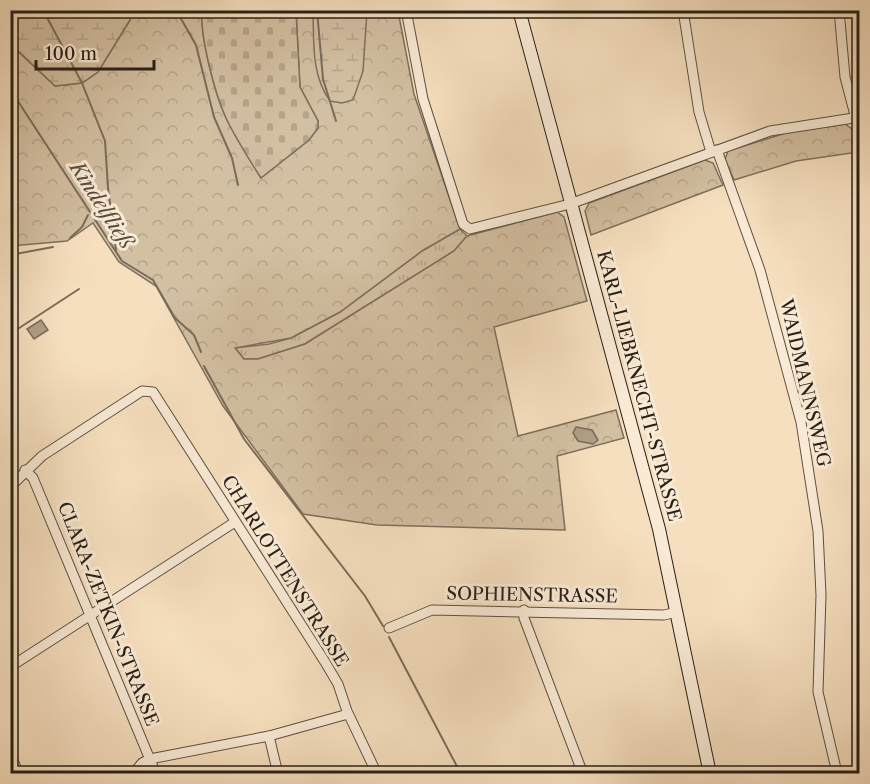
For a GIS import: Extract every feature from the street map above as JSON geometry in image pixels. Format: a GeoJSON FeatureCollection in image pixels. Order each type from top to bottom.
{"type":"FeatureCollection","features":[{"type":"Feature","properties":{"kind":"street"},"geometry":{"type":"LineString","coordinates":[[406,10],[423,99],[463,224],[473,229],[570,204],[770,130],[858,117]]}},
{"type":"Feature","properties":{"kind":"street","name":"KARL-LIEBKNECHT-STRASSE"},"geometry":{"type":"LineString","coordinates":[[519,10],[659,529],[710,774]]}},
{"type":"Feature","properties":{"kind":"street","name":"WAIDMANNSWEG"},"geometry":{"type":"LineString","coordinates":[[683,10],[699,112],[760,270],[801,422],[818,531],[821,595],[818,692],[832,773]]}},
{"type":"Feature","properties":{"kind":"street"},"geometry":{"type":"LineString","coordinates":[[839,10],[845,77],[858,117],[860,134]]}},
{"type":"Feature","properties":{"kind":"street","name":"CHARLOTTENSTRASSE"},"geometry":{"type":"LineString","coordinates":[[25,470],[42,456],[142,391],[153,392],[338,684],[348,714],[377,774]]}},
{"type":"Feature","properties":{"kind":"street"},"geometry":{"type":"LineString","coordinates":[[10,487],[25,470]]}},
{"type":"Feature","properties":{"kind":"street","name":"CLARA-ZETKIN-STRASSE"},"geometry":{"type":"LineString","coordinates":[[25,470],[33,478],[156,774]]}},
{"type":"Feature","properties":{"kind":"street"},"geometry":{"type":"LineString","coordinates":[[10,667],[235,522]]}},
{"type":"Feature","properties":{"kind":"street","name":"SOPHIENSTRASSE"},"geometry":{"type":"LineString","coordinates":[[389,628],[432,610],[524,610],[664,615],[677,612]]}},
{"type":"Feature","properties":{"kind":"street"},"geometry":{"type":"LineString","coordinates":[[524,610],[524,618],[583,774]]}},
{"type":"Feature","properties":{"kind":"street"},"geometry":{"type":"LineString","coordinates":[[133,774],[142,763],[150,759],[269,736],[348,714]]}},
{"type":"Feature","properties":{"kind":"street"},"geometry":{"type":"LineString","coordinates":[[269,736],[278,774]]}},
{"type":"Feature","properties":{"kind":"street"},"geometry":{"type":"LineString","coordinates":[[10,754],[19,774]]}},
{"type":"Feature","properties":{"kind":"street"},"geometry":{"type":"LineString","coordinates":[[832,773],[860,773]]}},
{"type":"Feature","properties":{"kind":"green space"},"geometry":{"type":"Polygon","coordinates":[[[32,10],[130,11],[130,20],[98,72],[82,83],[55,86],[11,44],[10,13],[14,16],[32,10]]]}},
{"type":"Feature","properties":{"kind":"green space"},"geometry":{"type":"Polygon","coordinates":[[[130,11],[202,11],[206,50],[222,108],[261,178],[309,140],[318,128],[318,121],[300,87],[296,11],[398,11],[414,94],[460,229],[422,251],[340,312],[291,338],[235,348],[244,359],[258,359],[305,344],[454,251],[467,236],[557,212],[564,217],[587,301],[494,327],[518,436],[616,410],[624,438],[557,456],[565,530],[377,525],[303,514],[223,406],[156,286],[119,262],[93,223],[67,241],[11,246],[10,44],[55,86],[82,83],[98,72],[130,20],[130,11]]]}},
{"type":"Feature","properties":{"kind":"green space"},"geometry":{"type":"Polygon","coordinates":[[[202,11],[296,11],[300,87],[318,121],[318,128],[309,140],[261,178],[234,134],[222,108],[206,50],[202,11]]]}},
{"type":"Feature","properties":{"kind":"green space"},"geometry":{"type":"Polygon","coordinates":[[[313,11],[367,11],[363,71],[353,100],[342,103],[330,101],[319,80],[315,58],[313,11]]]}},
{"type":"Feature","properties":{"kind":"green space"},"geometry":{"type":"Polygon","coordinates":[[[845,124],[852,129],[859,152],[796,161],[734,180],[725,159],[728,151],[789,132],[845,124]]]}},
{"type":"Feature","properties":{"kind":"green space"},"geometry":{"type":"Polygon","coordinates":[[[705,160],[713,163],[723,185],[591,235],[585,211],[589,203],[705,160]]]}},
{"type":"Feature","properties":{"kind":"green space"},"geometry":{"type":"Polygon","coordinates":[[[460,229],[467,236],[454,251],[305,344],[258,359],[244,359],[235,348],[269,344],[291,338],[340,312],[422,251],[460,229]]]}},
{"type":"Feature","properties":{"kind":"shaded area"},"geometry":{"type":"Polygon","coordinates":[[[41,320],[48,330],[34,339],[27,329],[41,320]]]}},
{"type":"Feature","properties":{"kind":"shaded area"},"geometry":{"type":"Polygon","coordinates":[[[576,427],[592,430],[598,440],[593,444],[578,441],[573,433],[576,427]]]}},
{"type":"Feature","properties":{"kind":"waterway"},"geometry":{"type":"LineString","coordinates":[[43,10],[82,83],[105,141],[116,250]]}},
{"type":"Feature","properties":{"kind":"waterway"},"geometry":{"type":"LineString","coordinates":[[176,10],[196,45],[214,117],[232,158],[238,185]]}},
{"type":"Feature","properties":{"kind":"waterway"},"geometry":{"type":"LineString","coordinates":[[317,10],[323,79],[336,121]]}},
{"type":"Feature","properties":{"kind":"waterway","name":"Kindelfließ"},"geometry":{"type":"LineString","coordinates":[[10,89],[122,261],[153,280],[175,318],[194,335],[201,352]]}},
{"type":"Feature","properties":{"kind":"waterway"},"geometry":{"type":"LineString","coordinates":[[70,238],[82,227],[88,215]]}},
{"type":"Feature","properties":{"kind":"waterway","name":"Kindelfließ"},"geometry":{"type":"LineString","coordinates":[[10,255],[53,247]]}},
{"type":"Feature","properties":{"kind":"waterway","name":"Kindelfließ"},"geometry":{"type":"LineString","coordinates":[[10,334],[79,289]]}},
{"type":"Feature","properties":{"kind":"waterway"},"geometry":{"type":"LineString","coordinates":[[204,366],[244,439],[365,596],[383,626]]}},
{"type":"Feature","properties":{"kind":"waterway"},"geometry":{"type":"LineString","coordinates":[[389,637],[461,774]]}}]}
